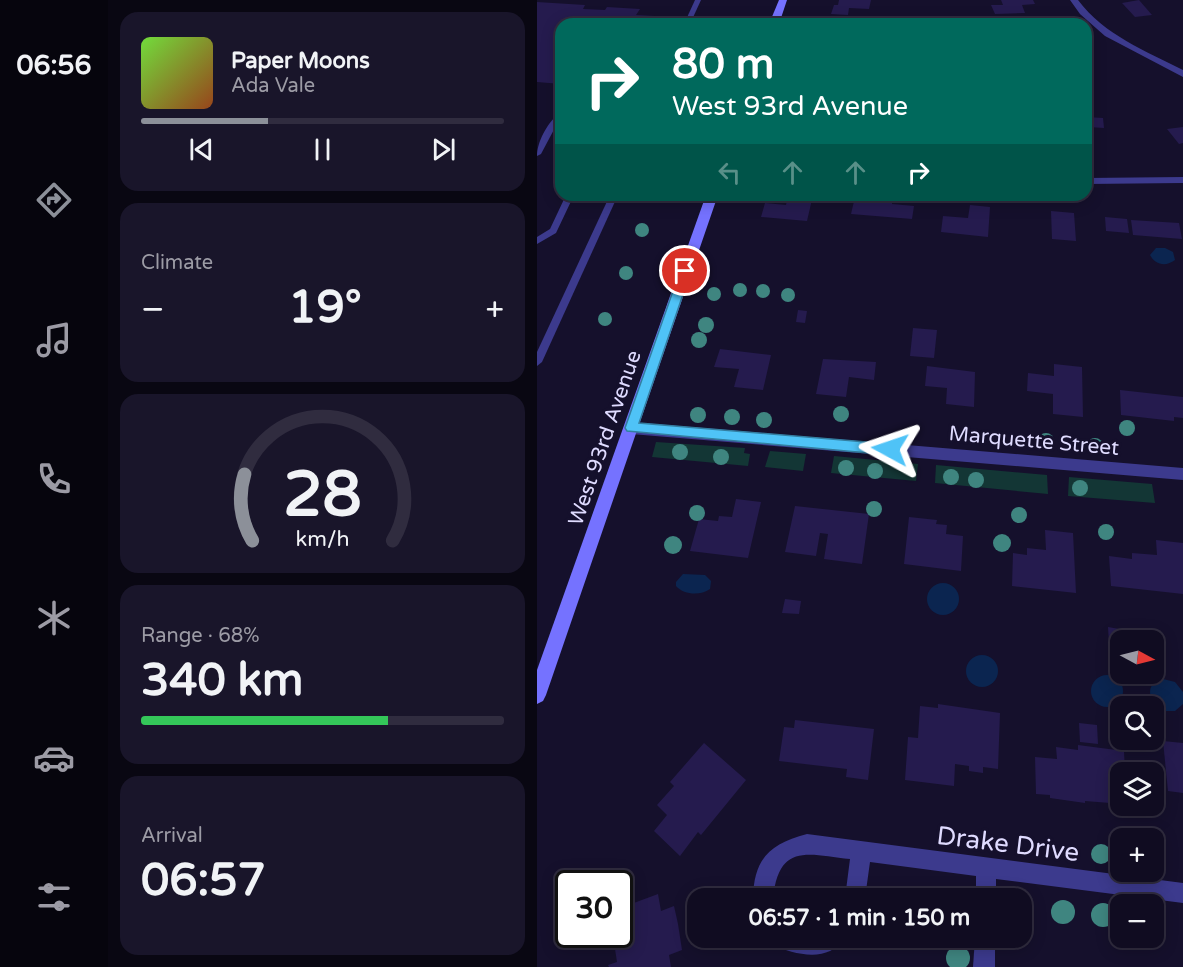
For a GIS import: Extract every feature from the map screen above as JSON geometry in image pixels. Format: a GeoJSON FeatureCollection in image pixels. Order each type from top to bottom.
{"type":"FeatureCollection","features":[{"type":"Feature","properties":{"kind":"street"},"geometry":{"type":"LineString","coordinates":[[776,18],[783,0]]}},
{"type":"Feature","properties":{"kind":"street"},"geometry":{"type":"LineString","coordinates":[[1074,0],[1087,18]]}},
{"type":"Feature","properties":{"kind":"street"},"geometry":{"type":"LineString","coordinates":[[1092,22],[1183,74]]}},
{"type":"Feature","properties":{"kind":"street"},"geometry":{"type":"LineString","coordinates":[[1092,181],[1183,180]]}},
{"type":"Feature","properties":{"kind":"street","name":"West 93rd Avenue"},"geometry":{"type":"LineString","coordinates":[[537,695],[710,201]]}},
{"type":"Feature","properties":{"kind":"street","name":"Marquette Street"},"geometry":{"type":"LineString","coordinates":[[631,428],[1183,474]]}},
{"type":"Feature","properties":{"kind":"street","name":"Drake Drive"},"geometry":{"type":"LineString","coordinates":[[763,888],[764,875],[784,851],[807,844],[1183,893]]}},
{"type":"Feature","properties":{"kind":"street"},"geometry":{"type":"LineString","coordinates":[[856,888],[861,852]]}},
{"type":"Feature","properties":{"kind":"street"},"geometry":{"type":"LineString","coordinates":[[986,869],[986,888]]}},
{"type":"Feature","properties":{"kind":"street"},"geometry":{"type":"LineString","coordinates":[[984,967],[985,948]]}},
{"type":"Feature","properties":{"kind":"lane"},"geometry":{"type":"LineString","coordinates":[[690,18],[698,0]]}},
{"type":"Feature","properties":{"kind":"lane"},"geometry":{"type":"LineString","coordinates":[[537,154],[555,126]]}},
{"type":"Feature","properties":{"kind":"lane"},"geometry":{"type":"LineString","coordinates":[[537,241],[553,231],[567,201]]}},
{"type":"Feature","properties":{"kind":"lane"},"geometry":{"type":"LineString","coordinates":[[537,362],[611,201]]}},
{"type":"Feature","properties":{"kind":"green space"},"geometry":{"type":"Polygon","coordinates":[[[656,442],[745,448],[744,453],[750,454],[748,466],[652,457],[656,442]]]}},
{"type":"Feature","properties":{"kind":"green space"},"geometry":{"type":"Polygon","coordinates":[[[770,451],[806,454],[803,471],[765,467],[770,451]]]}},
{"type":"Feature","properties":{"kind":"green space"},"geometry":{"type":"Polygon","coordinates":[[[834,456],[918,464],[916,481],[831,473],[834,456]]]}},
{"type":"Feature","properties":{"kind":"green space"},"geometry":{"type":"Polygon","coordinates":[[[936,465],[1047,475],[1048,494],[935,483],[936,465]]]}},
{"type":"Feature","properties":{"kind":"green space"},"geometry":{"type":"Polygon","coordinates":[[[1069,477],[1152,484],[1155,503],[1068,496],[1069,477]]]}},
{"type":"Feature","properties":{"kind":"water"},"geometry":{"type":"Polygon","coordinates":[[[1156,248],[1165,248],[1173,252],[1175,260],[1164,264],[1158,263],[1150,255],[1156,248]]]}},
{"type":"Feature","properties":{"kind":"water"},"geometry":{"type":"Polygon","coordinates":[[[683,574],[705,575],[711,581],[710,589],[697,594],[679,589],[676,582],[683,574]]]}},
{"type":"Feature","properties":{"kind":"water"},"geometry":{"type":"Polygon","coordinates":[[[943,583],[954,588],[959,599],[954,610],[943,615],[932,610],[927,599],[932,588],[943,583]]]}},
{"type":"Feature","properties":{"kind":"water"},"geometry":{"type":"Polygon","coordinates":[[[982,655],[993,660],[998,671],[993,682],[982,687],[971,682],[966,671],[971,660],[982,655]]]}},
{"type":"Feature","properties":{"kind":"water"},"geometry":{"type":"Polygon","coordinates":[[[1107,675],[1110,676],[1110,684],[1121,685],[1123,691],[1121,696],[1110,696],[1110,706],[1107,707],[1096,702],[1091,691],[1096,680],[1107,675]]]}},
{"type":"Feature","properties":{"kind":"water"},"geometry":{"type":"Polygon","coordinates":[[[1164,679],[1175,682],[1183,692],[1183,704],[1175,711],[1164,711],[1164,696],[1151,696],[1150,689],[1153,684],[1164,684],[1164,679]]]}},
{"type":"Feature","properties":{"kind":"building"},"geometry":{"type":"Polygon","coordinates":[[[839,0],[871,0],[869,9],[849,8],[848,15],[831,14],[834,5],[838,5],[839,0]]]}},
{"type":"Feature","properties":{"kind":"building"},"geometry":{"type":"Polygon","coordinates":[[[1001,0],[1033,0],[1035,4],[1022,5],[1025,13],[995,14],[991,5],[1003,5],[1001,0]]]}},
{"type":"Feature","properties":{"kind":"building"},"geometry":{"type":"Polygon","coordinates":[[[1139,0],[1152,15],[1135,17],[1122,3],[1139,0]]]}},
{"type":"Feature","properties":{"kind":"building"},"geometry":{"type":"Polygon","coordinates":[[[537,2],[585,5],[583,9],[605,10],[607,7],[640,9],[636,15],[674,17],[555,18],[555,84],[537,82],[537,2]]]}},
{"type":"Feature","properties":{"kind":"building"},"geometry":{"type":"Polygon","coordinates":[[[1092,117],[1103,118],[1104,128],[1092,127],[1092,117]]]}},
{"type":"Feature","properties":{"kind":"building"},"geometry":{"type":"Polygon","coordinates":[[[1183,127],[1183,143],[1179,144],[1167,129],[1183,127]]]}},
{"type":"Feature","properties":{"kind":"building"},"geometry":{"type":"Polygon","coordinates":[[[787,201],[812,201],[807,221],[761,217],[765,203],[786,205],[787,201]]]}},
{"type":"Feature","properties":{"kind":"building"},"geometry":{"type":"Polygon","coordinates":[[[854,201],[892,201],[892,204],[914,206],[912,219],[851,214],[854,201]]]}},
{"type":"Feature","properties":{"kind":"building"},"geometry":{"type":"Polygon","coordinates":[[[970,205],[990,207],[988,237],[941,232],[943,216],[968,218],[970,205]]]}},
{"type":"Feature","properties":{"kind":"building"},"geometry":{"type":"Polygon","coordinates":[[[1051,211],[1074,213],[1076,241],[1052,239],[1051,211]]]}},
{"type":"Feature","properties":{"kind":"building"},"geometry":{"type":"Polygon","coordinates":[[[1105,217],[1127,219],[1129,233],[1106,231],[1105,217]]]}},
{"type":"Feature","properties":{"kind":"building"},"geometry":{"type":"Polygon","coordinates":[[[1131,220],[1179,223],[1182,239],[1133,235],[1131,220]]]}},
{"type":"Feature","properties":{"kind":"building"},"geometry":{"type":"Polygon","coordinates":[[[798,310],[807,311],[805,323],[796,322],[798,310]]]}},
{"type":"Feature","properties":{"kind":"building"},"geometry":{"type":"Polygon","coordinates":[[[913,328],[937,330],[934,358],[910,356],[913,328]]]}},
{"type":"Feature","properties":{"kind":"building"},"geometry":{"type":"Polygon","coordinates":[[[720,349],[771,355],[763,390],[734,387],[739,369],[714,367],[720,349]]]}},
{"type":"Feature","properties":{"kind":"building"},"geometry":{"type":"Polygon","coordinates":[[[823,359],[876,362],[874,380],[849,377],[846,397],[816,394],[823,359]]]}},
{"type":"Feature","properties":{"kind":"building"},"geometry":{"type":"Polygon","coordinates":[[[1054,364],[1082,367],[1083,417],[1053,414],[1053,394],[1027,391],[1028,373],[1054,376],[1054,364]]]}},
{"type":"Feature","properties":{"kind":"building"},"geometry":{"type":"Polygon","coordinates":[[[927,366],[975,372],[974,407],[946,404],[947,388],[925,386],[927,366]]]}},
{"type":"Feature","properties":{"kind":"building"},"geometry":{"type":"Polygon","coordinates":[[[1120,390],[1183,397],[1183,418],[1174,417],[1174,421],[1121,415],[1120,390]]]}},
{"type":"Feature","properties":{"kind":"building"},"geometry":{"type":"Polygon","coordinates":[[[736,499],[761,502],[748,558],[690,551],[699,519],[718,521],[719,516],[732,517],[736,499]]]}},
{"type":"Feature","properties":{"kind":"building"},"geometry":{"type":"Polygon","coordinates":[[[795,506],[869,514],[862,564],[824,559],[828,534],[820,533],[816,556],[785,552],[795,506]]]}},
{"type":"Feature","properties":{"kind":"building"},"geometry":{"type":"Polygon","coordinates":[[[909,517],[937,520],[936,524],[947,525],[946,534],[963,536],[961,571],[904,564],[909,517]]]}},
{"type":"Feature","properties":{"kind":"building"},"geometry":{"type":"Polygon","coordinates":[[[1045,530],[1073,533],[1076,593],[1012,586],[1013,553],[1027,555],[1027,548],[1046,550],[1045,530]]]}},
{"type":"Feature","properties":{"kind":"building"},"geometry":{"type":"Polygon","coordinates":[[[1156,540],[1183,543],[1183,594],[1111,586],[1109,556],[1132,559],[1132,553],[1157,555],[1156,540]]]}},
{"type":"Feature","properties":{"kind":"building"},"geometry":{"type":"Polygon","coordinates":[[[785,599],[801,601],[799,614],[782,613],[785,599]]]}},
{"type":"Feature","properties":{"kind":"building"},"geometry":{"type":"Polygon","coordinates":[[[1108,627],[1125,630],[1110,630],[1109,643],[1108,627]]]}},
{"type":"Feature","properties":{"kind":"building"},"geometry":{"type":"Polygon","coordinates":[[[938,704],[1000,713],[998,769],[983,767],[983,773],[969,771],[969,766],[955,764],[954,786],[905,780],[908,737],[918,738],[920,706],[938,708],[938,704]]]}},
{"type":"Feature","properties":{"kind":"building"},"geometry":{"type":"Polygon","coordinates":[[[795,720],[874,729],[868,780],[846,777],[847,769],[779,761],[784,727],[794,728],[795,720]]]}},
{"type":"Feature","properties":{"kind":"building"},"geometry":{"type":"Polygon","coordinates":[[[1079,723],[1097,725],[1098,744],[1080,742],[1079,723]]]}},
{"type":"Feature","properties":{"kind":"building"},"geometry":{"type":"Polygon","coordinates":[[[1164,741],[1183,743],[1183,793],[1168,791],[1164,741]]]}},
{"type":"Feature","properties":{"kind":"building"},"geometry":{"type":"Polygon","coordinates":[[[704,743],[746,780],[701,835],[698,832],[680,856],[654,831],[667,815],[657,805],[674,786],[670,782],[704,743]]]}},
{"type":"Feature","properties":{"kind":"building"},"geometry":{"type":"Polygon","coordinates":[[[1078,745],[1124,751],[1125,762],[1110,762],[1110,803],[1085,801],[1085,803],[1036,794],[1035,757],[1057,759],[1056,747],[1078,750],[1078,745]]]}},
{"type":"Feature","properties":{"kind":"building"},"geometry":{"type":"Polygon","coordinates":[[[658,894],[661,911],[674,906],[682,950],[669,955],[671,967],[609,967],[608,965],[617,962],[615,948],[633,948],[633,903],[658,894]]]}},
{"type":"Feature","properties":{"kind":"route"},"geometry":{"type":"LineString","coordinates":[[685,271],[631,428],[890,449]]}}]}
